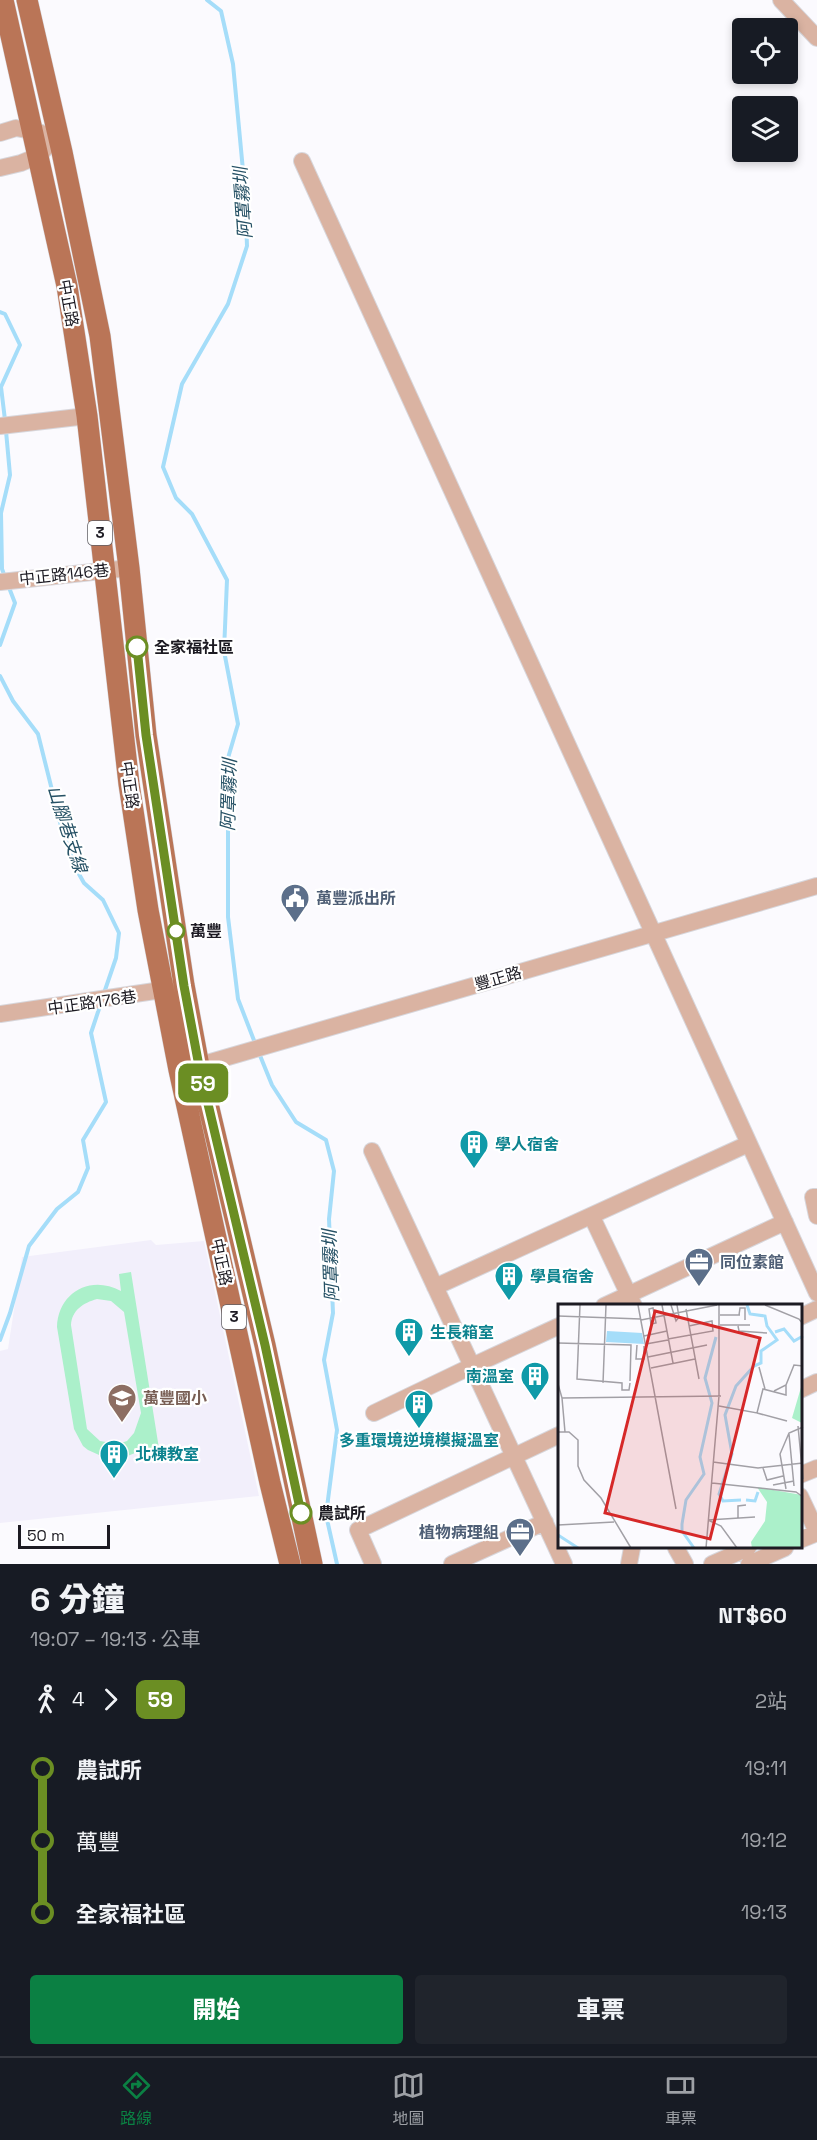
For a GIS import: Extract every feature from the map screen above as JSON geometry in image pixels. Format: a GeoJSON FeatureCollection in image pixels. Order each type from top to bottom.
{"type":"FeatureCollection","features":[{"type":"Feature","properties":{"kind":"main road","name":"中正路"},"geometry":{"type":"LineString","coordinates":[[3,0],[67,286],[87,416],[129,784],[148,910],[174,988]]}},
{"type":"Feature","properties":{"kind":"main road","name":"中正路"},"geometry":{"type":"LineString","coordinates":[[27,0],[100,336],[129,568],[174,988],[270,1483],[290,1564]]}},
{"type":"Feature","properties":{"kind":"main road","name":"中正路"},"geometry":{"type":"LineString","coordinates":[[189,1068],[265,1345],[312,1564]]}},
{"type":"Feature","properties":{"kind":"street"},"geometry":{"type":"LineString","coordinates":[[782,0],[817,38]]}},
{"type":"Feature","properties":{"kind":"street"},"geometry":{"type":"LineString","coordinates":[[0,133],[16,128],[58,135]]}},
{"type":"Feature","properties":{"kind":"street"},"geometry":{"type":"LineString","coordinates":[[0,168],[38,156],[58,135]]}},
{"type":"Feature","properties":{"kind":"street"},"geometry":{"type":"LineString","coordinates":[[302,161],[817,1293]]}},
{"type":"Feature","properties":{"kind":"street"},"geometry":{"type":"LineString","coordinates":[[0,426],[87,416]]}},
{"type":"Feature","properties":{"kind":"street","name":"中正路146巷"},"geometry":{"type":"LineString","coordinates":[[0,582],[129,568]]}},
{"type":"Feature","properties":{"kind":"street","name":"豐正路"},"geometry":{"type":"LineString","coordinates":[[189,1068],[817,886]]}},
{"type":"Feature","properties":{"kind":"street","name":"中正路176巷"},"geometry":{"type":"LineString","coordinates":[[0,1014],[174,988]]}},
{"type":"Feature","properties":{"kind":"street"},"geometry":{"type":"LineString","coordinates":[[435,1287],[748,1144]]}},
{"type":"Feature","properties":{"kind":"street"},"geometry":{"type":"LineString","coordinates":[[372,1151],[564,1564]]}},
{"type":"Feature","properties":{"kind":"street"},"geometry":{"type":"LineString","coordinates":[[817,1197],[813,1197],[817,1216]]}},
{"type":"Feature","properties":{"kind":"street"},"geometry":{"type":"LineString","coordinates":[[592,1217],[631,1300]]}},
{"type":"Feature","properties":{"kind":"street"},"geometry":{"type":"LineString","coordinates":[[613,1304],[631,1300],[785,1222]]}},
{"type":"Feature","properties":{"kind":"street"},"geometry":{"type":"LineString","coordinates":[[802,1316],[817,1309]]}},
{"type":"Feature","properties":{"kind":"street"},"geometry":{"type":"LineString","coordinates":[[374,1413],[558,1326]]}},
{"type":"Feature","properties":{"kind":"street"},"geometry":{"type":"LineString","coordinates":[[802,1390],[817,1382]]}},
{"type":"Feature","properties":{"kind":"street"},"geometry":{"type":"LineString","coordinates":[[373,1564],[358,1530],[558,1435]]}},
{"type":"Feature","properties":{"kind":"street"},"geometry":{"type":"LineString","coordinates":[[802,1475],[817,1468]]}},
{"type":"Feature","properties":{"kind":"street"},"geometry":{"type":"LineString","coordinates":[[802,1498],[813,1525],[802,1539]]}},
{"type":"Feature","properties":{"kind":"street"},"geometry":{"type":"LineString","coordinates":[[452,1564],[544,1522]]}},
{"type":"Feature","properties":{"kind":"street"},"geometry":{"type":"LineString","coordinates":[[629,1564],[632,1549]]}},
{"type":"Feature","properties":{"kind":"street"},"geometry":{"type":"LineString","coordinates":[[677,1549],[685,1564]]}},
{"type":"Feature","properties":{"kind":"street"},"geometry":{"type":"LineString","coordinates":[[712,1564],[780,1549]]}},
{"type":"Feature","properties":{"kind":"shaded area","name":"萬豐國小"},"geometry":{"type":"Polygon","coordinates":[[[151,1240],[156,1245],[204,1241],[259,1496],[0,1523],[0,1351],[8,1349],[22,1257],[151,1240]]]}},
{"type":"Feature","properties":{"kind":"green space"},"geometry":{"type":"Polygon","coordinates":[[[131,1272],[160,1455],[148,1457],[145,1443],[135,1453],[120,1459],[108,1459],[83,1446],[74,1429],[57,1327],[59,1315],[70,1296],[87,1286],[109,1286],[121,1291],[119,1274],[131,1272]],[[97,1299],[83,1305],[76,1311],[71,1325],[87,1429],[100,1441],[118,1444],[127,1441],[134,1433],[141,1413],[124,1312],[111,1301],[97,1299]]]}},
{"type":"Feature","properties":{"kind":"waterway","name":"阿罩霧圳"},"geometry":{"type":"LineString","coordinates":[[207,0],[221,11],[233,64],[245,192],[247,246],[228,304],[182,384],[163,467],[176,498],[192,514],[227,580],[224,651],[238,724],[228,758],[228,917],[238,999],[255,1043]]}},
{"type":"Feature","properties":{"kind":"waterway","name":"山腳巷支線"},"geometry":{"type":"LineString","coordinates":[[0,312],[5,314],[20,345],[1,387],[5,420]]}},
{"type":"Feature","properties":{"kind":"waterway","name":"山腳巷支線"},"geometry":{"type":"LineString","coordinates":[[5,577],[2,569],[1,513],[10,475],[6,431]]}},
{"type":"Feature","properties":{"kind":"waterway","name":"山腳巷支線"},"geometry":{"type":"LineString","coordinates":[[0,645],[15,603],[8,585]]}},
{"type":"Feature","properties":{"kind":"waterway","name":"山腳巷支線"},"geometry":{"type":"LineString","coordinates":[[0,676],[13,701],[38,734],[62,830],[75,867],[84,883],[103,900],[119,933],[116,958],[104,993]]}},
{"type":"Feature","properties":{"kind":"waterway","name":"山腳巷支線"},"geometry":{"type":"LineString","coordinates":[[0,1340],[29,1246],[57,1209],[78,1192],[88,1168],[83,1140],[106,1102],[91,1033],[101,1003]]}},
{"type":"Feature","properties":{"kind":"waterway","name":"阿罩霧圳"},"geometry":{"type":"LineString","coordinates":[[259,1053],[272,1085],[296,1122],[326,1140],[334,1171],[329,1219],[333,1313],[324,1360],[337,1430],[326,1515],[337,1564]]}},
{"type":"Feature","properties":{"kind":"bus line","name":"59"},"geometry":{"type":"LineString","coordinates":[[137,647],[146,735],[184,986],[199,1066],[265,1345],[301,1513]]}},
{"type":"Feature","properties":{"kind":"place","name":"全家福社區"},"geometry":{"type":"Point","coordinates":[137,647]}},
{"type":"Feature","properties":{"kind":"place","name":"萬豐派出所"},"geometry":{"type":"Point","coordinates":[295,924]}},
{"type":"Feature","properties":{"kind":"place","name":"萬豐"},"geometry":{"type":"Point","coordinates":[176,931]}},
{"type":"Feature","properties":{"kind":"place","name":"學人宿舍"},"geometry":{"type":"Point","coordinates":[474,1170]}},
{"type":"Feature","properties":{"kind":"place","name":"同位素館"},"geometry":{"type":"Point","coordinates":[699,1288]}},
{"type":"Feature","properties":{"kind":"place","name":"學員宿舍"},"geometry":{"type":"Point","coordinates":[509,1302]}},
{"type":"Feature","properties":{"kind":"place","name":"生長箱室"},"geometry":{"type":"Point","coordinates":[409,1358]}},
{"type":"Feature","properties":{"kind":"place","name":"南溫室"},"geometry":{"type":"Point","coordinates":[535,1402]}},
{"type":"Feature","properties":{"kind":"place","name":"萬豐國小"},"geometry":{"type":"Point","coordinates":[122,1424]}},
{"type":"Feature","properties":{"kind":"place","name":"多重環境逆境模擬溫室"},"geometry":{"type":"Point","coordinates":[419,1430]}},
{"type":"Feature","properties":{"kind":"place","name":"北棟教室"},"geometry":{"type":"Point","coordinates":[114,1480]}},
{"type":"Feature","properties":{"kind":"place","name":"農試所"},"geometry":{"type":"Point","coordinates":[301,1513]}},
{"type":"Feature","properties":{"kind":"place","name":"植物病理組"},"geometry":{"type":"Point","coordinates":[520,1558]}}]}
